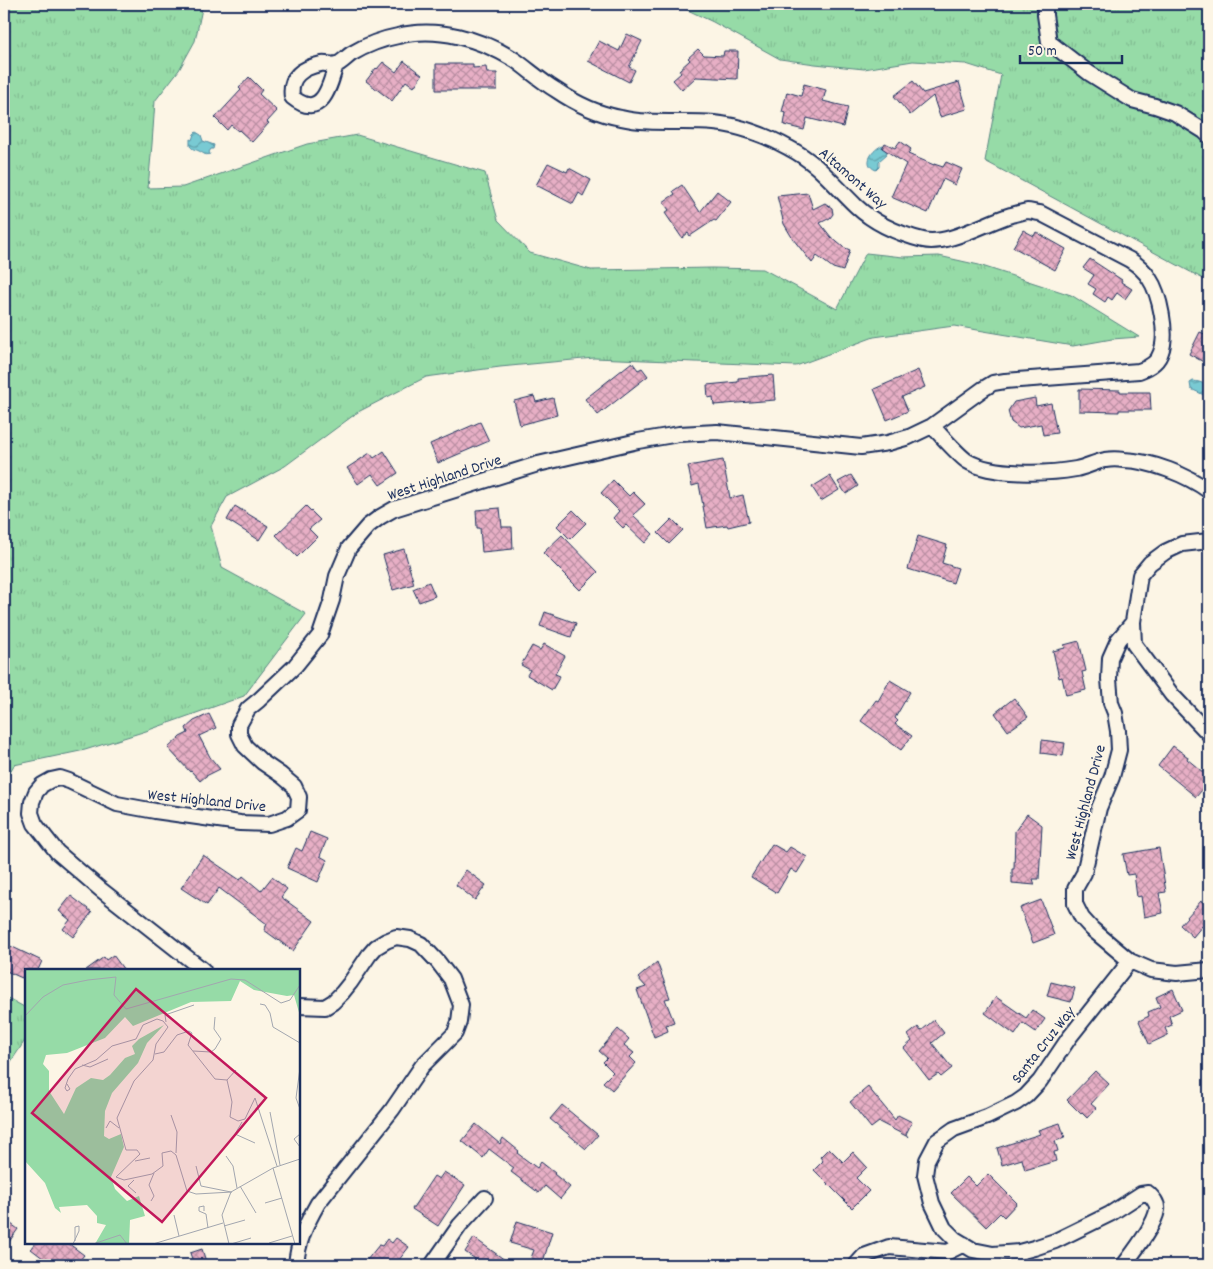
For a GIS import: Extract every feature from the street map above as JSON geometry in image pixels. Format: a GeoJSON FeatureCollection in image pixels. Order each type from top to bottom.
{"type":"FeatureCollection","features":[{"type":"Feature","properties":{"kind":"street"},"geometry":{"type":"LineString","coordinates":[[1045,4],[1049,42],[1089,73],[1132,100],[1175,112],[1209,136]]}},
{"type":"Feature","properties":{"kind":"street","name":"Altamont Way"},"geometry":{"type":"LineString","coordinates":[[336,64],[370,44],[400,35],[431,32],[463,37],[501,52],[555,90],[579,104],[607,115],[622,119],[658,122],[715,123],[738,128],[773,140],[815,165],[857,207],[885,227],[925,241],[939,240],[955,237],[1000,218],[1027,211],[1040,213],[1130,260],[1142,268],[1151,280],[1158,295],[1162,312],[1163,334],[1162,352],[1149,368],[1139,371],[993,383],[932,426]]}},
{"type":"Feature","properties":{"kind":"street"},"geometry":{"type":"LineString","coordinates":[[932,426],[966,460],[982,468],[1028,473],[1078,469],[1105,460],[1144,462],[1185,477],[1209,492]]}},
{"type":"Feature","properties":{"kind":"street","name":"West Highland Drive"},"geometry":{"type":"LineString","coordinates":[[202,969],[100,889],[57,852],[35,824],[31,813],[32,802],[36,792],[42,785],[60,778],[117,804],[154,812],[240,823],[269,824],[287,818],[298,810],[299,797],[294,786],[244,746],[239,725],[248,709],[295,666],[320,635],[332,600],[337,576],[349,548],[368,526],[380,517],[394,509],[538,464],[679,434],[717,432],[862,446],[888,443],[932,426]]}},
{"type":"Feature","properties":{"kind":"street"},"geometry":{"type":"LineString","coordinates":[[1209,542],[1182,544],[1150,562],[1140,575],[1133,622],[1134,644],[1172,695],[1209,734]]}},
{"type":"Feature","properties":{"kind":"street","name":"West Highland Drive"},"geometry":{"type":"LineString","coordinates":[[1133,622],[1118,640],[1110,658],[1111,703],[1115,713],[1119,750],[1112,777],[1099,808],[1084,873],[1075,889],[1075,904],[1082,918],[1092,929],[1130,961],[1151,970],[1178,973],[1209,970]]}},
{"type":"Feature","properties":{"kind":"street"},"geometry":{"type":"LineString","coordinates":[[300,1006],[325,1007],[333,1002],[342,994],[376,947],[396,938],[410,938],[421,944],[451,979],[462,1005],[455,1033],[422,1066],[392,1110],[318,1203],[300,1241]]}},
{"type":"Feature","properties":{"kind":"street","name":"Santa Cruz Way"},"geometry":{"type":"LineString","coordinates":[[1124,1265],[1143,1238],[1155,1216],[1157,1208],[1154,1198],[1148,1193],[1141,1194],[1110,1214],[1055,1241],[1019,1252],[993,1254],[973,1250],[955,1239],[944,1228],[932,1203],[925,1175],[927,1160],[937,1140],[954,1129],[987,1117],[1026,1096],[1040,1081],[1069,1038],[1130,961]]}},
{"type":"Feature","properties":{"kind":"street"},"geometry":{"type":"LineString","coordinates":[[432,1265],[460,1226],[485,1198]]}},
{"type":"Feature","properties":{"kind":"street"},"geometry":{"type":"LineString","coordinates":[[296,1265],[299,1244]]}},
{"type":"Feature","properties":{"kind":"street"},"geometry":{"type":"LineString","coordinates":[[856,1265],[864,1256],[889,1247],[948,1252],[964,1244]]}},
{"type":"Feature","properties":{"kind":"green space"},"geometry":{"type":"Polygon","coordinates":[[[4,4],[203,4],[195,41],[179,70],[155,101],[148,188],[183,187],[307,144],[357,135],[485,173],[498,220],[530,253],[591,270],[763,269],[837,309],[866,253],[903,257],[939,256],[979,265],[1071,295],[1139,337],[1112,339],[1073,346],[954,326],[874,337],[796,366],[594,358],[500,367],[426,377],[358,412],[285,466],[227,497],[211,526],[222,568],[306,614],[244,696],[146,731],[85,750],[14,765],[4,782],[4,4]]]}},
{"type":"Feature","properties":{"kind":"green space"},"geometry":{"type":"Polygon","coordinates":[[[675,4],[1209,4],[1209,282],[985,161],[1001,75],[966,64],[913,61],[864,69],[780,59],[713,22],[675,4]]]}},
{"type":"Feature","properties":{"kind":"green space"},"geometry":{"type":"Polygon","coordinates":[[[4,996],[25,1007],[25,1040],[4,1072],[4,996]]]}},
{"type":"Feature","properties":{"kind":"water"},"geometry":{"type":"Polygon","coordinates":[[[196,132],[201,135],[203,141],[214,145],[213,149],[209,152],[210,154],[205,154],[190,146],[190,139],[192,140],[196,132]]]}},
{"type":"Feature","properties":{"kind":"water"},"geometry":{"type":"Polygon","coordinates":[[[883,145],[887,154],[879,161],[879,167],[876,170],[869,164],[870,157],[872,153],[883,145]]]}},
{"type":"Feature","properties":{"kind":"water"},"geometry":{"type":"Polygon","coordinates":[[[1193,381],[1205,385],[1209,396],[1191,389],[1190,383],[1193,381]]]}},
{"type":"Feature","properties":{"kind":"building"},"geometry":{"type":"Polygon","coordinates":[[[627,34],[642,41],[629,67],[635,70],[629,82],[588,61],[599,41],[619,51],[627,34]]]}},
{"type":"Feature","properties":{"kind":"building"},"geometry":{"type":"Polygon","coordinates":[[[698,49],[704,55],[723,56],[724,51],[738,51],[737,79],[696,77],[682,90],[673,80],[681,73],[679,70],[690,60],[688,58],[698,49]]]}},
{"type":"Feature","properties":{"kind":"building"},"geometry":{"type":"Polygon","coordinates":[[[404,61],[422,75],[414,87],[406,81],[392,101],[366,81],[383,62],[396,72],[404,61]]]}},
{"type":"Feature","properties":{"kind":"building"},"geometry":{"type":"Polygon","coordinates":[[[436,64],[473,64],[473,68],[486,67],[487,73],[497,73],[497,90],[436,90],[436,64]]]}},
{"type":"Feature","properties":{"kind":"building"},"geometry":{"type":"Polygon","coordinates":[[[249,77],[262,90],[259,94],[277,111],[252,142],[231,125],[227,130],[215,118],[241,90],[239,88],[249,77]]]}},
{"type":"Feature","properties":{"kind":"building"},"geometry":{"type":"Polygon","coordinates":[[[913,81],[923,93],[959,82],[967,109],[940,117],[933,96],[910,115],[894,96],[913,81]]]}},
{"type":"Feature","properties":{"kind":"building"},"geometry":{"type":"Polygon","coordinates":[[[804,84],[826,90],[823,101],[848,107],[843,127],[807,118],[804,130],[784,125],[786,113],[782,112],[787,92],[801,96],[804,84]]]}},
{"type":"Feature","properties":{"kind":"building"},"geometry":{"type":"Polygon","coordinates":[[[900,141],[911,149],[908,154],[934,165],[943,167],[946,162],[962,169],[955,185],[943,179],[928,213],[891,197],[906,164],[882,148],[885,143],[895,148],[900,141]]]}},
{"type":"Feature","properties":{"kind":"building"},"geometry":{"type":"Polygon","coordinates":[[[548,163],[567,172],[569,168],[591,180],[583,196],[579,193],[573,204],[536,185],[548,163]]]}},
{"type":"Feature","properties":{"kind":"building"},"geometry":{"type":"Polygon","coordinates":[[[682,185],[700,212],[717,191],[731,202],[716,221],[714,220],[690,236],[688,233],[682,238],[665,213],[669,210],[663,202],[675,194],[673,191],[682,185]]]}},
{"type":"Feature","properties":{"kind":"building"},"geometry":{"type":"Polygon","coordinates":[[[808,193],[813,209],[825,203],[832,208],[833,214],[830,218],[820,223],[831,237],[850,250],[843,271],[833,268],[817,256],[812,263],[784,224],[777,196],[808,193]]]}},
{"type":"Feature","properties":{"kind":"building"},"geometry":{"type":"Polygon","coordinates":[[[1023,230],[1034,236],[1036,232],[1066,249],[1055,270],[1013,247],[1023,230]]]}},
{"type":"Feature","properties":{"kind":"building"},"geometry":{"type":"Polygon","coordinates":[[[1090,259],[1122,280],[1121,282],[1132,289],[1125,299],[1117,293],[1112,300],[1108,297],[1105,302],[1093,294],[1096,289],[1088,284],[1094,275],[1083,268],[1090,259]]]}},
{"type":"Feature","properties":{"kind":"building"},"geometry":{"type":"Polygon","coordinates":[[[1200,332],[1209,336],[1209,365],[1189,354],[1200,332]]]}},
{"type":"Feature","properties":{"kind":"building"},"geometry":{"type":"Polygon","coordinates":[[[632,362],[638,370],[642,368],[648,376],[598,415],[585,399],[632,362]]]}},
{"type":"Feature","properties":{"kind":"building"},"geometry":{"type":"Polygon","coordinates":[[[918,370],[925,387],[902,397],[908,411],[887,420],[874,389],[918,370]]]}},
{"type":"Feature","properties":{"kind":"building"},"geometry":{"type":"Polygon","coordinates":[[[773,375],[775,400],[714,405],[713,397],[708,398],[707,385],[738,382],[738,378],[773,375]]]}},
{"type":"Feature","properties":{"kind":"building"},"geometry":{"type":"Polygon","coordinates":[[[1079,389],[1150,392],[1151,410],[1119,410],[1119,412],[1079,411],[1079,389]]]}},
{"type":"Feature","properties":{"kind":"building"},"geometry":{"type":"Polygon","coordinates":[[[534,396],[536,402],[553,398],[557,415],[520,425],[514,401],[534,396]]]}},
{"type":"Feature","properties":{"kind":"building"},"geometry":{"type":"Polygon","coordinates":[[[1035,398],[1036,406],[1051,403],[1057,433],[1043,435],[1041,424],[1019,428],[1011,422],[1008,411],[1014,402],[1035,398]]]}},
{"type":"Feature","properties":{"kind":"building"},"geometry":{"type":"Polygon","coordinates":[[[480,422],[489,441],[438,463],[430,444],[480,422]]]}},
{"type":"Feature","properties":{"kind":"building"},"geometry":{"type":"Polygon","coordinates":[[[384,451],[398,473],[380,485],[372,474],[358,484],[347,468],[370,453],[374,458],[384,451]]]}},
{"type":"Feature","properties":{"kind":"building"},"geometry":{"type":"Polygon","coordinates":[[[723,460],[730,498],[743,495],[749,522],[728,527],[727,525],[707,528],[699,484],[692,486],[688,466],[723,460]]]}},
{"type":"Feature","properties":{"kind":"building"},"geometry":{"type":"Polygon","coordinates":[[[851,475],[858,486],[846,494],[838,482],[851,475]]]}},
{"type":"Feature","properties":{"kind":"building"},"geometry":{"type":"Polygon","coordinates":[[[830,476],[839,490],[821,501],[812,487],[830,476]]]}},
{"type":"Feature","properties":{"kind":"building"},"geometry":{"type":"Polygon","coordinates":[[[613,480],[629,496],[633,492],[645,504],[633,515],[653,534],[645,543],[626,525],[623,528],[613,518],[619,511],[601,493],[613,480]]]}},
{"type":"Feature","properties":{"kind":"building"},"geometry":{"type":"Polygon","coordinates":[[[235,506],[268,526],[259,540],[227,520],[235,506]]]}},
{"type":"Feature","properties":{"kind":"building"},"geometry":{"type":"Polygon","coordinates":[[[306,506],[320,520],[309,529],[317,537],[297,557],[276,535],[306,506]]]}},
{"type":"Feature","properties":{"kind":"building"},"geometry":{"type":"Polygon","coordinates":[[[500,508],[502,527],[512,527],[513,549],[482,552],[480,528],[477,528],[476,510],[500,508]]]}},
{"type":"Feature","properties":{"kind":"building"},"geometry":{"type":"Polygon","coordinates":[[[573,510],[586,523],[570,539],[557,526],[573,510]]]}},
{"type":"Feature","properties":{"kind":"building"},"geometry":{"type":"Polygon","coordinates":[[[672,519],[683,530],[669,544],[658,533],[672,519]]]}},
{"type":"Feature","properties":{"kind":"building"},"geometry":{"type":"Polygon","coordinates":[[[562,535],[598,572],[580,590],[543,553],[562,535]]]}},
{"type":"Feature","properties":{"kind":"building"},"geometry":{"type":"Polygon","coordinates":[[[918,536],[947,545],[942,563],[958,568],[953,583],[908,569],[918,536]]]}},
{"type":"Feature","properties":{"kind":"building"},"geometry":{"type":"Polygon","coordinates":[[[404,549],[414,584],[393,590],[383,555],[404,549]]]}},
{"type":"Feature","properties":{"kind":"building"},"geometry":{"type":"Polygon","coordinates":[[[429,582],[435,596],[419,602],[413,589],[429,582]]]}},
{"type":"Feature","properties":{"kind":"building"},"geometry":{"type":"Polygon","coordinates":[[[545,612],[576,623],[571,637],[540,626],[545,612]]]}},
{"type":"Feature","properties":{"kind":"building"},"geometry":{"type":"Polygon","coordinates":[[[1079,641],[1086,671],[1082,672],[1086,690],[1066,695],[1062,677],[1059,678],[1053,651],[1065,648],[1064,645],[1079,641]]]}},
{"type":"Feature","properties":{"kind":"building"},"geometry":{"type":"Polygon","coordinates":[[[544,644],[565,656],[555,674],[560,676],[552,690],[527,675],[530,670],[521,665],[532,646],[540,650],[544,644]]]}},
{"type":"Feature","properties":{"kind":"building"},"geometry":{"type":"Polygon","coordinates":[[[890,680],[910,692],[895,718],[898,721],[895,724],[912,736],[901,750],[861,721],[876,700],[878,701],[890,680]]]}},
{"type":"Feature","properties":{"kind":"building"},"geometry":{"type":"Polygon","coordinates":[[[1014,698],[1028,717],[1008,731],[995,713],[1014,698]]]}},
{"type":"Feature","properties":{"kind":"building"},"geometry":{"type":"Polygon","coordinates":[[[209,714],[216,728],[199,736],[210,757],[220,769],[200,781],[168,748],[180,737],[188,733],[186,728],[194,721],[209,714]]]}},
{"type":"Feature","properties":{"kind":"building"},"geometry":{"type":"Polygon","coordinates":[[[1042,740],[1065,743],[1063,756],[1041,753],[1042,740]]]}},
{"type":"Feature","properties":{"kind":"building"},"geometry":{"type":"Polygon","coordinates":[[[1173,746],[1209,777],[1209,796],[1202,790],[1196,797],[1158,766],[1173,746]]]}},
{"type":"Feature","properties":{"kind":"building"},"geometry":{"type":"Polygon","coordinates":[[[1027,814],[1042,825],[1039,879],[1033,879],[1035,885],[1012,883],[1015,831],[1027,814]]]}},
{"type":"Feature","properties":{"kind":"building"},"geometry":{"type":"Polygon","coordinates":[[[310,832],[327,839],[320,856],[327,860],[318,882],[287,868],[296,848],[302,851],[310,832]]]}},
{"type":"Feature","properties":{"kind":"building"},"geometry":{"type":"Polygon","coordinates":[[[772,844],[786,852],[790,847],[807,857],[797,873],[791,869],[777,893],[751,877],[772,844]]]}},
{"type":"Feature","properties":{"kind":"building"},"geometry":{"type":"Polygon","coordinates":[[[1159,848],[1166,892],[1159,893],[1163,913],[1144,917],[1141,896],[1137,897],[1134,874],[1127,875],[1123,854],[1159,848]]]}},
{"type":"Feature","properties":{"kind":"building"},"geometry":{"type":"Polygon","coordinates":[[[203,855],[240,880],[243,876],[261,891],[272,877],[287,889],[281,897],[314,921],[293,951],[264,930],[267,924],[219,888],[207,905],[181,888],[203,855]]]}},
{"type":"Feature","properties":{"kind":"building"},"geometry":{"type":"Polygon","coordinates":[[[466,870],[486,885],[475,900],[456,885],[466,870]]]}},
{"type":"Feature","properties":{"kind":"building"},"geometry":{"type":"Polygon","coordinates":[[[71,896],[92,912],[73,937],[63,929],[70,920],[59,911],[71,896]]]}},
{"type":"Feature","properties":{"kind":"building"},"geometry":{"type":"Polygon","coordinates":[[[1041,900],[1054,935],[1033,943],[1020,908],[1041,900]]]}},
{"type":"Feature","properties":{"kind":"building"},"geometry":{"type":"Polygon","coordinates":[[[1201,901],[1209,907],[1209,933],[1202,926],[1193,937],[1180,925],[1201,901]]]}},
{"type":"Feature","properties":{"kind":"building"},"geometry":{"type":"Polygon","coordinates":[[[4,943],[42,961],[38,969],[25,969],[22,978],[4,970],[4,943]]]}},
{"type":"Feature","properties":{"kind":"building"},"geometry":{"type":"Polygon","coordinates":[[[113,955],[123,969],[87,969],[104,957],[106,960],[113,955]]]}},
{"type":"Feature","properties":{"kind":"building"},"geometry":{"type":"Polygon","coordinates":[[[657,962],[670,998],[665,999],[674,1022],[666,1025],[668,1031],[654,1037],[637,990],[646,987],[638,978],[657,962]]]}},
{"type":"Feature","properties":{"kind":"building"},"geometry":{"type":"Polygon","coordinates":[[[1051,982],[1075,988],[1071,1002],[1047,996],[1051,982]]]}},
{"type":"Feature","properties":{"kind":"building"},"geometry":{"type":"Polygon","coordinates":[[[1173,989],[1182,1010],[1169,1016],[1172,1025],[1165,1028],[1168,1035],[1149,1044],[1139,1021],[1149,1016],[1148,1012],[1160,1007],[1156,997],[1173,989]]]}},
{"type":"Feature","properties":{"kind":"building"},"geometry":{"type":"Polygon","coordinates":[[[996,997],[1026,1018],[1032,1010],[1045,1019],[1036,1032],[1023,1023],[1015,1035],[985,1013],[996,997]]]}},
{"type":"Feature","properties":{"kind":"building"},"geometry":{"type":"Polygon","coordinates":[[[934,1020],[944,1033],[932,1043],[952,1068],[941,1077],[938,1074],[929,1080],[904,1048],[912,1041],[908,1035],[918,1027],[921,1031],[934,1020]]]}},
{"type":"Feature","properties":{"kind":"building"},"geometry":{"type":"Polygon","coordinates":[[[618,1029],[629,1039],[624,1045],[634,1053],[630,1057],[636,1063],[612,1090],[603,1082],[613,1072],[603,1062],[607,1058],[599,1051],[618,1029]]]}},
{"type":"Feature","properties":{"kind":"building"},"geometry":{"type":"Polygon","coordinates":[[[1095,1071],[1109,1084],[1091,1104],[1096,1108],[1087,1118],[1067,1100],[1095,1071]]]}},
{"type":"Feature","properties":{"kind":"building"},"geometry":{"type":"Polygon","coordinates":[[[868,1087],[895,1120],[898,1115],[912,1122],[906,1134],[908,1137],[879,1122],[871,1128],[850,1102],[868,1087]]]}},
{"type":"Feature","properties":{"kind":"building"},"geometry":{"type":"Polygon","coordinates":[[[562,1105],[598,1135],[586,1149],[550,1119],[562,1105]]]}},
{"type":"Feature","properties":{"kind":"building"},"geometry":{"type":"Polygon","coordinates":[[[1060,1123],[1065,1138],[1055,1141],[1058,1151],[1054,1152],[1056,1161],[1025,1170],[1022,1159],[1002,1165],[997,1148],[1040,1134],[1038,1130],[1060,1123]]]}},
{"type":"Feature","properties":{"kind":"building"},"geometry":{"type":"Polygon","coordinates":[[[476,1124],[500,1144],[503,1138],[519,1151],[517,1153],[537,1168],[541,1162],[570,1187],[560,1199],[545,1186],[539,1193],[511,1172],[514,1168],[489,1149],[483,1158],[462,1141],[476,1124]]]}},
{"type":"Feature","properties":{"kind":"building"},"geometry":{"type":"Polygon","coordinates":[[[829,1148],[843,1162],[853,1152],[867,1167],[856,1178],[869,1191],[852,1208],[814,1170],[823,1161],[820,1157],[829,1148]]]}},
{"type":"Feature","properties":{"kind":"building"},"geometry":{"type":"Polygon","coordinates":[[[444,1172],[465,1185],[438,1226],[412,1209],[434,1176],[439,1179],[444,1172]]]}},
{"type":"Feature","properties":{"kind":"building"},"geometry":{"type":"Polygon","coordinates":[[[988,1174],[1017,1203],[1004,1217],[1000,1213],[986,1227],[951,1193],[967,1177],[976,1186],[988,1174]]]}},
{"type":"Feature","properties":{"kind":"building"},"geometry":{"type":"Polygon","coordinates":[[[4,1219],[18,1229],[4,1249],[4,1219]]]}},
{"type":"Feature","properties":{"kind":"building"},"geometry":{"type":"Polygon","coordinates":[[[517,1221],[552,1232],[543,1262],[531,1258],[534,1250],[510,1243],[517,1221]]]}},
{"type":"Feature","properties":{"kind":"building"},"geometry":{"type":"Polygon","coordinates":[[[396,1238],[409,1247],[395,1265],[363,1265],[379,1245],[382,1246],[387,1239],[392,1243],[396,1238]]]}},
{"type":"Feature","properties":{"kind":"building"},"geometry":{"type":"Polygon","coordinates":[[[474,1238],[512,1265],[484,1265],[465,1252],[474,1238]]]}},
{"type":"Feature","properties":{"kind":"building"},"geometry":{"type":"Polygon","coordinates":[[[35,1244],[69,1244],[84,1255],[76,1265],[52,1265],[31,1249],[35,1244]]]}},
{"type":"Feature","properties":{"kind":"building"},"geometry":{"type":"Polygon","coordinates":[[[202,1249],[207,1265],[194,1265],[190,1253],[202,1249]]]}}]}
